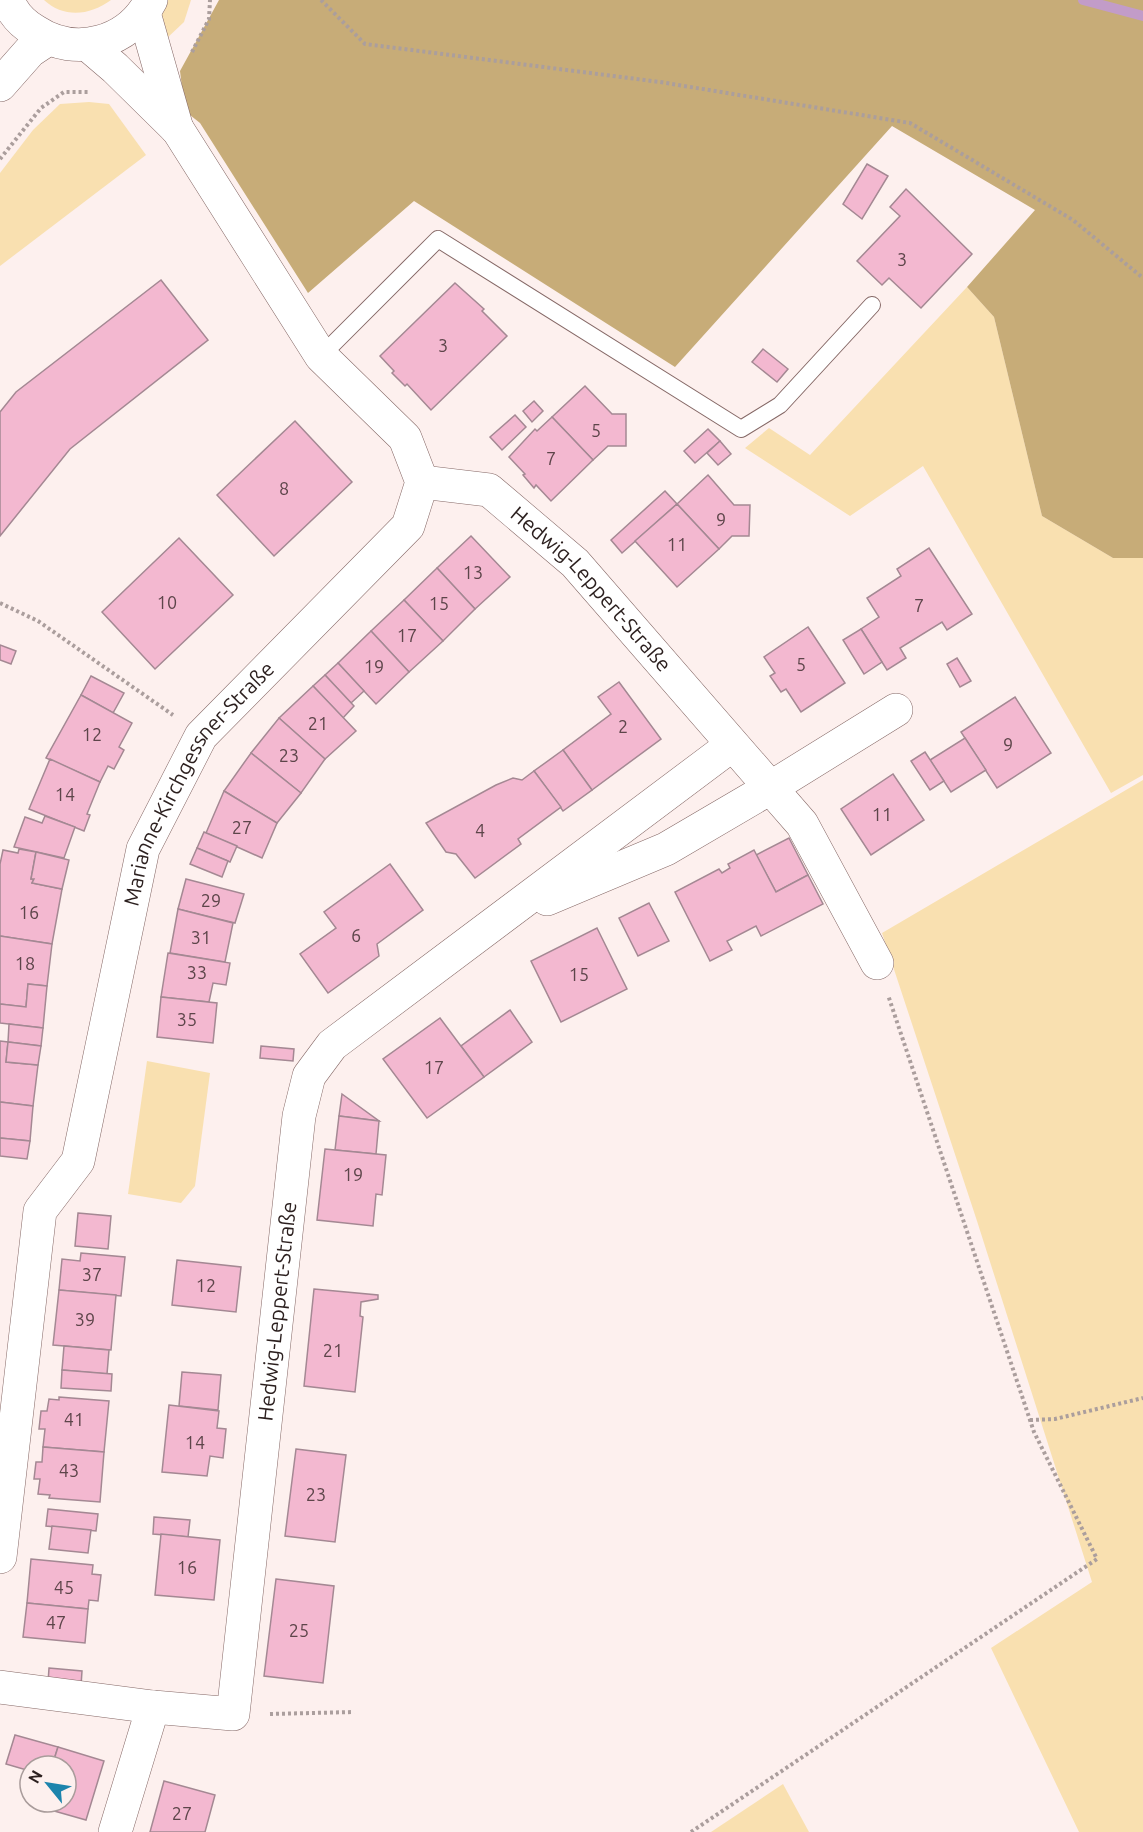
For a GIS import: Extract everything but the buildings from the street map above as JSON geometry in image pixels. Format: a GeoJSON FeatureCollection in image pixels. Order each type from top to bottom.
{"type":"FeatureCollection","features":[{"type":"Feature","properties":{"kind":"street"},"geometry":{"type":"LineString","coordinates":[[6,13],[48,39],[67,45],[88,45],[107,41],[125,31],[148,7]]}},
{"type":"Feature","properties":{"kind":"street"},"geometry":{"type":"LineString","coordinates":[[148,7],[178,130]]}},
{"type":"Feature","properties":{"kind":"street"},"geometry":{"type":"LineString","coordinates":[[0,86],[30,51],[48,39]]}},
{"type":"Feature","properties":{"kind":"street"},"geometry":{"type":"LineString","coordinates":[[88,45],[115,68],[178,130],[321,356],[405,438],[422,482]]}},
{"type":"Feature","properties":{"kind":"street","name":"Marianne-Kirchgessner-Straße"},"geometry":{"type":"LineString","coordinates":[[0,1557],[40,1211],[78,1161],[143,849],[201,736],[408,526],[422,482]]}},
{"type":"Feature","properties":{"kind":"street","name":"Hedwig-Leppert-Straße"},"geometry":{"type":"LineString","coordinates":[[422,482],[489,490],[575,563],[802,824],[877,963]]}},
{"type":"Feature","properties":{"kind":"street","name":"Hedwig-Leppert-Straße"},"geometry":{"type":"LineString","coordinates":[[501,918],[666,849],[896,710]]}},
{"type":"Feature","properties":{"kind":"street","name":"Hedwig-Leppert-Straße"},"geometry":{"type":"LineString","coordinates":[[233,1714],[299,1116],[309,1076],[332,1045],[732,745]]}},
{"type":"Feature","properties":{"kind":"street"},"geometry":{"type":"LineString","coordinates":[[0,1687],[153,1707],[233,1714]]}},
{"type":"Feature","properties":{"kind":"street"},"geometry":{"type":"LineString","coordinates":[[115,1832],[153,1707]]}},
{"type":"Feature","properties":{"kind":"lane"},"geometry":{"type":"LineString","coordinates":[[321,356],[438,239],[741,429],[780,405],[872,305]]}},
{"type":"Feature","properties":{"kind":"path"},"geometry":{"type":"LineString","coordinates":[[321,0],[365,44],[660,82],[910,123],[1073,220],[1143,278]]}},
{"type":"Feature","properties":{"kind":"path"},"geometry":{"type":"LineString","coordinates":[[0,603],[38,621],[201,736]]}},
{"type":"Feature","properties":{"kind":"path"},"geometry":{"type":"LineString","coordinates":[[691,1832],[1097,1559],[1034,1432],[877,963]]}},
{"type":"Feature","properties":{"kind":"path"},"geometry":{"type":"LineString","coordinates":[[1030,1420],[1055,1419],[1143,1398]]}},
{"type":"Feature","properties":{"kind":"path"},"geometry":{"type":"LineString","coordinates":[[233,1714],[354,1712]]}},
{"type":"Feature","properties":{"kind":"shaded area"},"geometry":{"type":"Polygon","coordinates":[[[44,0],[111,0],[95,9],[78,13],[60,10],[44,0]]]}},
{"type":"Feature","properties":{"kind":"shaded area"},"geometry":{"type":"Polygon","coordinates":[[[164,0],[191,0],[184,22],[165,40],[161,22],[164,0]]]}},
{"type":"Feature","properties":{"kind":"shaded area"},"geometry":{"type":"Polygon","coordinates":[[[219,0],[1143,0],[1143,558],[1113,558],[1042,516],[994,317],[967,287],[1035,210],[892,126],[675,367],[414,201],[308,293],[200,123],[185,111],[180,71],[219,0]]]}},
{"type":"Feature","properties":{"kind":"shaded area"},"geometry":{"type":"Polygon","coordinates":[[[89,102],[109,104],[146,155],[0,266],[0,173],[33,130],[60,104],[89,102]]]}},
{"type":"Feature","properties":{"kind":"shaded area"},"geometry":{"type":"Polygon","coordinates":[[[967,287],[994,317],[1042,516],[1113,558],[1143,558],[1143,775],[1111,793],[923,466],[850,516],[745,448],[769,428],[810,455],[967,287]]]}},
{"type":"Feature","properties":{"kind":"shaded area"},"geometry":{"type":"Polygon","coordinates":[[[1143,780],[1143,1832],[1079,1832],[991,1648],[1092,1582],[882,933],[1143,780]]]}},
{"type":"Feature","properties":{"kind":"shaded area"},"geometry":{"type":"Polygon","coordinates":[[[147,1061],[210,1073],[195,1186],[181,1203],[128,1194],[147,1061]]]}},
{"type":"Feature","properties":{"kind":"shaded area"},"geometry":{"type":"Polygon","coordinates":[[[783,1784],[809,1832],[711,1832],[783,1784]]]}},
{"type":"Feature","properties":{"kind":"waterway"},"geometry":{"type":"LineString","coordinates":[[1083,0],[1143,16]]}}]}
